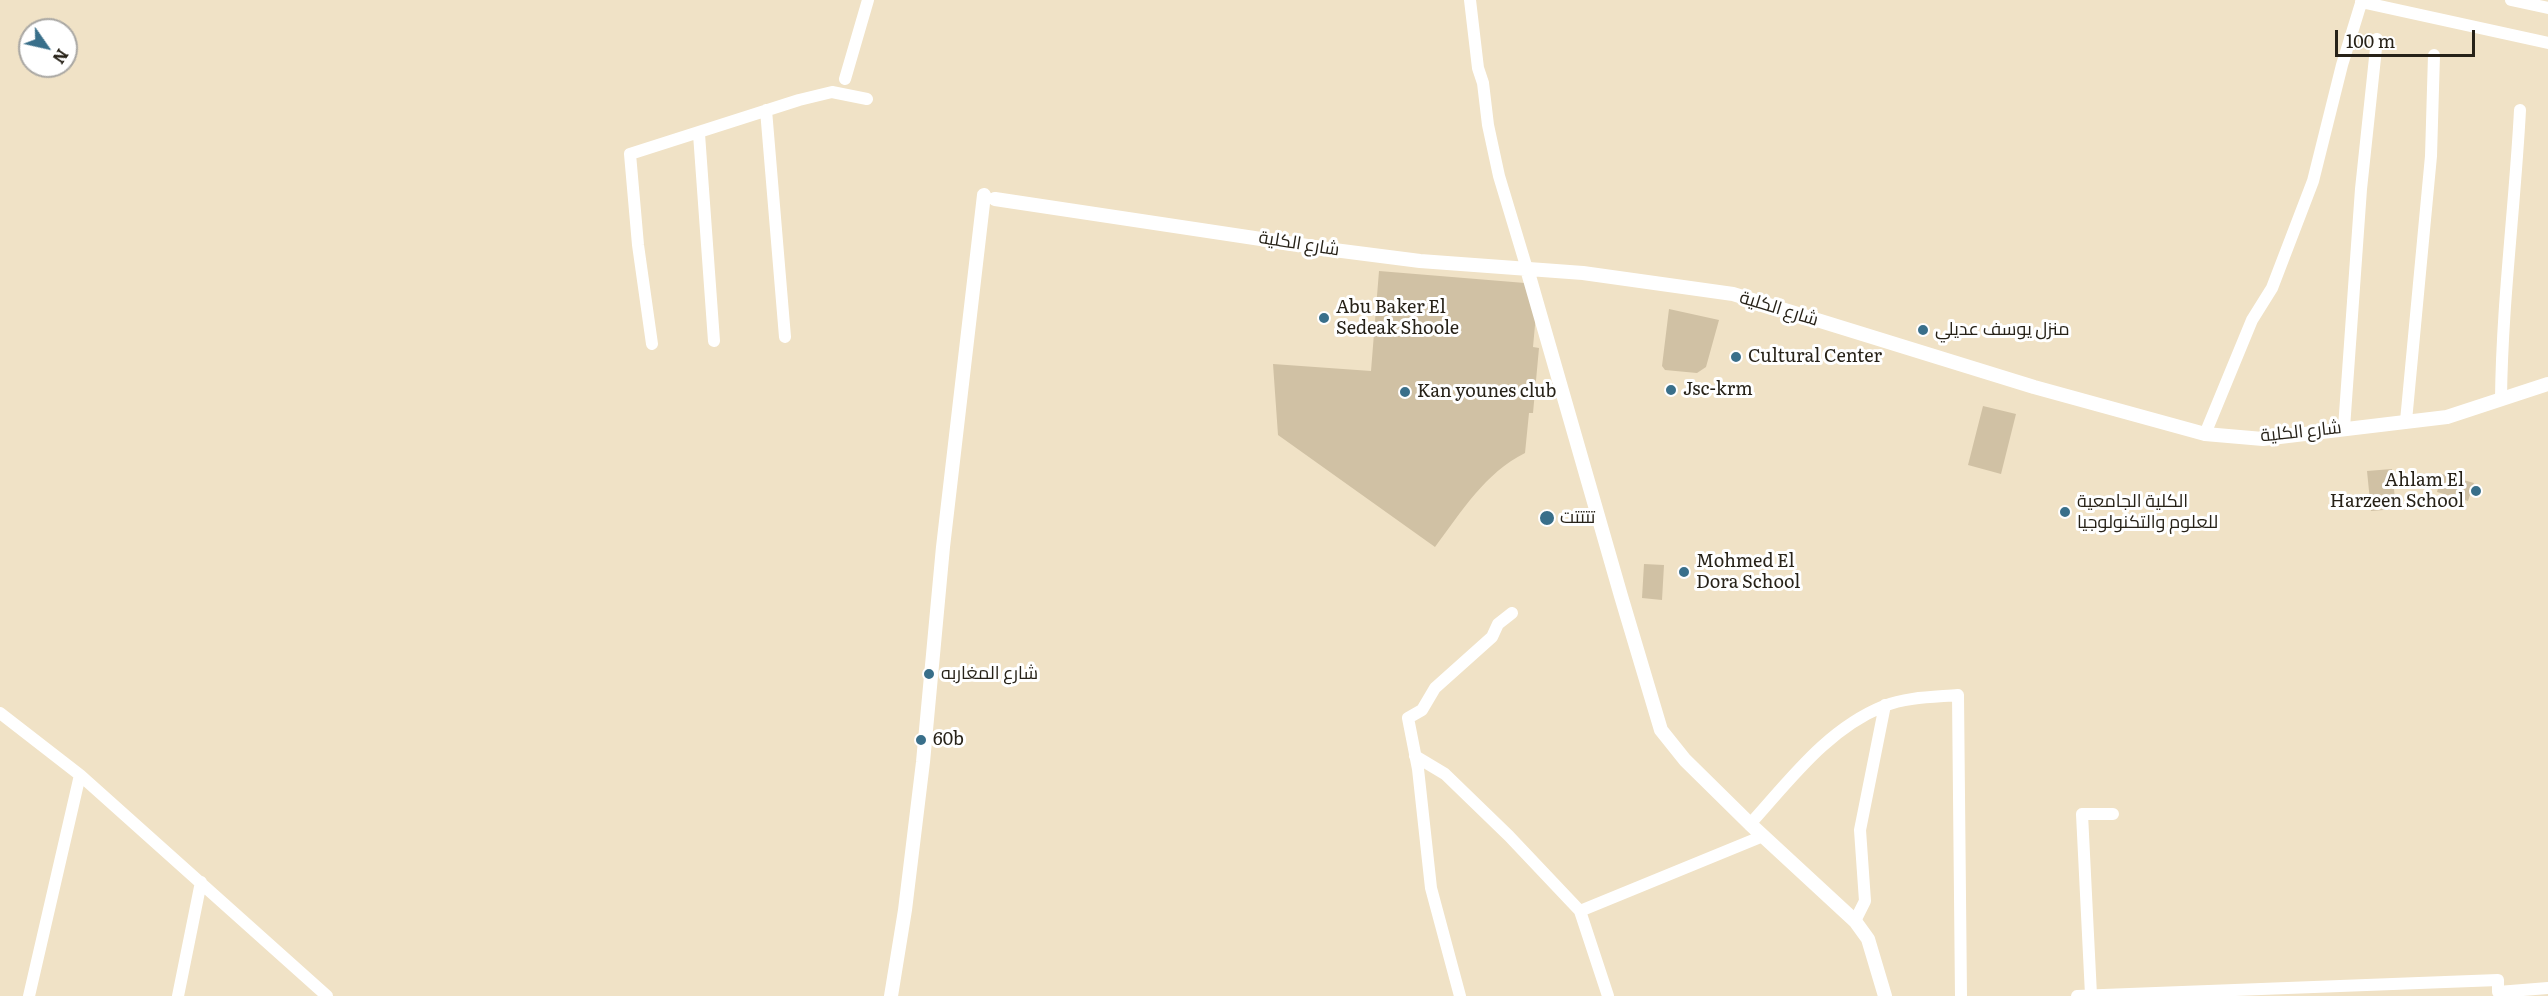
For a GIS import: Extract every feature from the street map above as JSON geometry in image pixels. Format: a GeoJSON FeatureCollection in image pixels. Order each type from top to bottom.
{"type":"FeatureCollection","features":[{"type":"Feature","properties":{"kind":"street"},"geometry":{"type":"LineString","coordinates":[[845,79],[868,0]]}},
{"type":"Feature","properties":{"kind":"street"},"geometry":{"type":"LineString","coordinates":[[1470,0],[1478,68],[1483,83],[1488,125],[1499,176],[1661,730],[1685,760],[1749,824],[1856,921],[1868,939],[1885,996]]}},
{"type":"Feature","properties":{"kind":"street"},"geometry":{"type":"LineString","coordinates":[[2511,0],[2548,8]]}},
{"type":"Feature","properties":{"kind":"street"},"geometry":{"type":"LineString","coordinates":[[2205,434],[2252,320],[2272,288],[2313,181],[2342,65],[2361,1],[2548,43]]}},
{"type":"Feature","properties":{"kind":"street"},"geometry":{"type":"LineString","coordinates":[[2344,428],[2361,189],[2376,39]]}},
{"type":"Feature","properties":{"kind":"street"},"geometry":{"type":"LineString","coordinates":[[2406,421],[2431,156],[2434,55]]}},
{"type":"Feature","properties":{"kind":"street"},"geometry":{"type":"LineString","coordinates":[[652,344],[638,246],[630,154],[699,134],[766,110],[832,92],[867,99]]}},
{"type":"Feature","properties":{"kind":"street"},"geometry":{"type":"LineString","coordinates":[[766,110],[785,337]]}},
{"type":"Feature","properties":{"kind":"street"},"geometry":{"type":"LineString","coordinates":[[2500,399],[2520,110]]}},
{"type":"Feature","properties":{"kind":"street"},"geometry":{"type":"LineString","coordinates":[[699,134],[714,341]]}},
{"type":"Feature","properties":{"kind":"street","name":"شارع الكلية"},"geometry":{"type":"LineString","coordinates":[[891,996],[905,910],[923,762],[944,544],[989,197],[1345,252],[1420,261],[1628,278],[1733,294],[2024,384],[2205,434],[2263,439],[2447,417],[2548,384]]}},
{"type":"Feature","properties":{"kind":"street"},"geometry":{"type":"LineString","coordinates":[[1460,996],[1431,888],[1415,756],[1408,718],[1422,710],[1435,688],[1492,637],[1498,624],[1512,613]]}},
{"type":"Feature","properties":{"kind":"street"},"geometry":{"type":"LineString","coordinates":[[1749,824],[1826,741],[1885,705],[1958,695],[1961,996]]}},
{"type":"Feature","properties":{"kind":"street"},"geometry":{"type":"LineString","coordinates":[[1856,921],[1865,901],[1860,830],[1885,705]]}},
{"type":"Feature","properties":{"kind":"street"},"geometry":{"type":"LineString","coordinates":[[0,713],[80,775],[327,996]]}},
{"type":"Feature","properties":{"kind":"street"},"geometry":{"type":"LineString","coordinates":[[1415,756],[1445,774],[1509,836],[1580,911],[1608,996]]}},
{"type":"Feature","properties":{"kind":"street"},"geometry":{"type":"LineString","coordinates":[[29,996],[80,775]]}},
{"type":"Feature","properties":{"kind":"street"},"geometry":{"type":"LineString","coordinates":[[2091,995],[2082,814],[2113,814]]}},
{"type":"Feature","properties":{"kind":"street"},"geometry":{"type":"LineString","coordinates":[[1580,911],[1763,836]]}},
{"type":"Feature","properties":{"kind":"street"},"geometry":{"type":"LineString","coordinates":[[178,996],[201,882]]}},
{"type":"Feature","properties":{"kind":"street"},"geometry":{"type":"LineString","coordinates":[[2077,996],[2313,992],[2498,980],[2498,993],[2548,988]]}},
{"type":"Feature","properties":{"kind":"shaded area","name":"Kan younes club"},"geometry":{"type":"Polygon","coordinates":[[[1379,271],[1525,283],[1536,314],[1533,347],[1539,348],[1533,413],[1529,413],[1525,453],[1511,461],[1486,482],[1435,547],[1278,435],[1273,364],[1371,371],[1379,271]]]}},
{"type":"Feature","properties":{"kind":"shaded area"},"geometry":{"type":"Polygon","coordinates":[[[1669,309],[1719,320],[1706,367],[1697,373],[1665,370],[1662,366],[1669,309]]]}},
{"type":"Feature","properties":{"kind":"shaded area"},"geometry":{"type":"Polygon","coordinates":[[[1983,406],[2016,414],[2001,474],[1968,465],[1983,406]]]}},
{"type":"Feature","properties":{"kind":"shaded area"},"geometry":{"type":"Polygon","coordinates":[[[2392,469],[2396,509],[2371,511],[2367,471],[2392,469]]]}},
{"type":"Feature","properties":{"kind":"shaded area"},"geometry":{"type":"Polygon","coordinates":[[[2442,474],[2474,483],[2468,501],[2437,492],[2442,474]]]}},
{"type":"Feature","properties":{"kind":"shaded area"},"geometry":{"type":"Polygon","coordinates":[[[1644,564],[1664,565],[1662,600],[1642,598],[1644,564]]]}},
{"type":"Feature","properties":{"kind":"place","name":"Abu Baker El Sedeak Shoole"},"geometry":{"type":"Point","coordinates":[1324,318]}},
{"type":"Feature","properties":{"kind":"place","name":"منزل يوسف عديلي"},"geometry":{"type":"Point","coordinates":[1923,330]}},
{"type":"Feature","properties":{"kind":"place","name":"Cultural Center"},"geometry":{"type":"Point","coordinates":[1736,357]}},
{"type":"Feature","properties":{"kind":"place","name":"Jsc-krm"},"geometry":{"type":"Point","coordinates":[1671,390]}},
{"type":"Feature","properties":{"kind":"place","name":"Kan younes club"},"geometry":{"type":"Point","coordinates":[1405,392]}},
{"type":"Feature","properties":{"kind":"place","name":"Ahlam El Harzeen School"},"geometry":{"type":"Point","coordinates":[2476,491]}},
{"type":"Feature","properties":{"kind":"place","name":"الكلية الجامعية للعلوم والتكنولوجيا"},"geometry":{"type":"Point","coordinates":[2065,512]}},
{"type":"Feature","properties":{"kind":"place","name":"تتتتت"},"geometry":{"type":"Point","coordinates":[1547,518]}},
{"type":"Feature","properties":{"kind":"place","name":"Mohmed El Dora School"},"geometry":{"type":"Point","coordinates":[1684,572]}},
{"type":"Feature","properties":{"kind":"place","name":"شارع المغاربه"},"geometry":{"type":"Point","coordinates":[929,674]}},
{"type":"Feature","properties":{"kind":"place","name":"60b"},"geometry":{"type":"Point","coordinates":[921,740]}}]}
